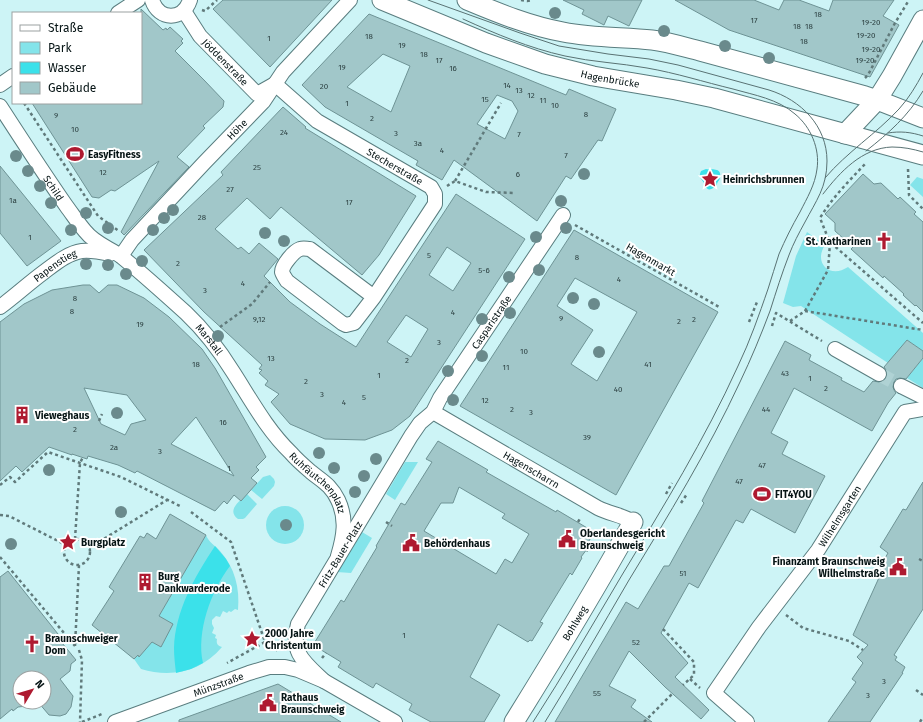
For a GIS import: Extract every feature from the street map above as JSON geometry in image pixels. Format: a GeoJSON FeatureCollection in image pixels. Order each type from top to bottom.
{"type":"FeatureCollection","features":[{"type":"Feature","properties":{"kind":"main road","name":"Hagenbrücke"},"geometry":{"type":"LineString","coordinates":[[382,0],[486,43],[545,64],[592,76],[714,98],[923,155]]}},
{"type":"Feature","properties":{"kind":"main road"},"geometry":{"type":"LineString","coordinates":[[467,0],[544,28],[584,36],[652,40],[677,45],[877,100],[923,118]]}},
{"type":"Feature","properties":{"kind":"main road"},"geometry":{"type":"LineString","coordinates":[[845,134],[877,100],[923,20]]}},
{"type":"Feature","properties":{"kind":"main road","name":"Bohlweg"},"geometry":{"type":"LineString","coordinates":[[514,722],[602,577],[633,522]]}},
{"type":"Feature","properties":{"kind":"street"},"geometry":{"type":"LineString","coordinates":[[120,12],[138,0]]}},
{"type":"Feature","properties":{"kind":"street","name":"Jöddenstraße"},"geometry":{"type":"LineString","coordinates":[[152,0],[157,10],[167,16],[179,14],[187,6],[200,36],[257,94],[275,84]]}},
{"type":"Feature","properties":{"kind":"street","name":"Höhe"},"geometry":{"type":"LineString","coordinates":[[121,256],[132,240],[263,102],[288,66],[350,0]]}},
{"type":"Feature","properties":{"kind":"street"},"geometry":{"type":"LineString","coordinates":[[0,85],[12,77]]}},
{"type":"Feature","properties":{"kind":"street","name":"Stecherstraße"},"geometry":{"type":"LineString","coordinates":[[275,84],[317,121],[431,188],[435,194]]}},
{"type":"Feature","properties":{"kind":"street","name":"Schild"},"geometry":{"type":"LineString","coordinates":[[0,106],[85,232],[93,240],[121,256]]}},
{"type":"Feature","properties":{"kind":"street"},"geometry":{"type":"LineString","coordinates":[[374,297],[310,249],[305,248],[295,252],[283,266],[282,271],[287,281],[342,323],[346,325],[354,323],[374,297],[435,204],[435,194]]}},
{"type":"Feature","properties":{"kind":"street","name":"Casparistraße"},"geometry":{"type":"LineString","coordinates":[[418,427],[433,412],[440,398],[568,219]]}},
{"type":"Feature","properties":{"kind":"street","name":"Papenstieg"},"geometry":{"type":"LineString","coordinates":[[0,307],[56,263],[69,255],[81,251],[92,251],[121,256]]}},
{"type":"Feature","properties":{"kind":"street","name":"Marstall"},"geometry":{"type":"LineString","coordinates":[[121,256],[187,314],[206,336],[233,372],[259,414],[278,439]]}},
{"type":"Feature","properties":{"kind":"street"},"geometry":{"type":"LineString","coordinates":[[835,350],[879,374]]}},
{"type":"Feature","properties":{"kind":"street"},"geometry":{"type":"LineString","coordinates":[[901,386],[923,397]]}},
{"type":"Feature","properties":{"kind":"street","name":"Wilhelmsgarten"},"geometry":{"type":"LineString","coordinates":[[747,722],[714,693],[775,606],[818,550],[905,412],[923,409]]}},
{"type":"Feature","properties":{"kind":"street","name":"Hagenscharrn"},"geometry":{"type":"LineString","coordinates":[[433,412],[598,508],[627,518],[633,522]]}},
{"type":"Feature","properties":{"kind":"street","name":"Fritz-Bauer-Platz"},"geometry":{"type":"LineString","coordinates":[[324,681],[303,661],[297,651],[295,635],[298,624],[338,556],[418,427]]}},
{"type":"Feature","properties":{"kind":"street","name":"Ruhfäutchenplatz"},"geometry":{"type":"LineString","coordinates":[[278,439],[334,492],[343,518],[344,528],[338,556]]}},
{"type":"Feature","properties":{"kind":"street","name":"Münzstraße"},"geometry":{"type":"LineString","coordinates":[[110,718],[268,668],[285,667],[298,670],[324,681]]}},
{"type":"Feature","properties":{"kind":"street"},"geometry":{"type":"LineString","coordinates":[[324,681],[395,722]]}},
{"type":"Feature","properties":{"kind":"path"},"geometry":{"type":"LineString","coordinates":[[211,6],[217,0]]}},
{"type":"Feature","properties":{"kind":"path"},"geometry":{"type":"LineString","coordinates":[[520,0],[532,0]]}},
{"type":"Feature","properties":{"kind":"path"},"geometry":{"type":"LineString","coordinates":[[867,76],[909,0]]}},
{"type":"Feature","properties":{"kind":"path"},"geometry":{"type":"LineString","coordinates":[[435,194],[454,181],[502,103]]}},
{"type":"Feature","properties":{"kind":"path"},"geometry":{"type":"LineString","coordinates":[[25,104],[98,216],[121,232]]}},
{"type":"Feature","properties":{"kind":"path"},"geometry":{"type":"LineString","coordinates":[[790,321],[805,311],[828,270],[830,243],[820,218],[827,206],[865,164]]}},
{"type":"Feature","properties":{"kind":"path"},"geometry":{"type":"LineString","coordinates":[[908,169],[909,195],[923,209]]}},
{"type":"Feature","properties":{"kind":"path"},"geometry":{"type":"LineString","coordinates":[[454,181],[486,192],[515,193]]}},
{"type":"Feature","properties":{"kind":"path","name":"Hagenmarkt"},"geometry":{"type":"LineString","coordinates":[[568,219],[721,308]]}},
{"type":"Feature","properties":{"kind":"path"},"geometry":{"type":"LineString","coordinates":[[830,243],[923,324]]}},
{"type":"Feature","properties":{"kind":"path"},"geometry":{"type":"LineString","coordinates":[[206,336],[252,304],[273,279],[284,276]]}},
{"type":"Feature","properties":{"kind":"path"},"geometry":{"type":"LineString","coordinates":[[749,322],[757,302]]}},
{"type":"Feature","properties":{"kind":"path"},"geometry":{"type":"LineString","coordinates":[[805,311],[923,330]]}},
{"type":"Feature","properties":{"kind":"path"},"geometry":{"type":"LineString","coordinates":[[772,326],[776,313],[835,350]]}},
{"type":"Feature","properties":{"kind":"path"},"geometry":{"type":"LineString","coordinates":[[99,421],[102,414]]}},
{"type":"Feature","properties":{"kind":"path"},"geometry":{"type":"LineString","coordinates":[[0,485],[10,476],[15,482],[33,464],[48,452],[121,477],[182,507]]}},
{"type":"Feature","properties":{"kind":"path"},"geometry":{"type":"LineString","coordinates":[[76,539],[80,463],[83,457]]}},
{"type":"Feature","properties":{"kind":"path"},"geometry":{"type":"LineString","coordinates":[[666,494],[672,483]]}},
{"type":"Feature","properties":{"kind":"path"},"geometry":{"type":"LineString","coordinates":[[680,503],[688,494]]}},
{"type":"Feature","properties":{"kind":"path"},"geometry":{"type":"LineString","coordinates":[[89,548],[168,500]]}},
{"type":"Feature","properties":{"kind":"path"},"geometry":{"type":"LineString","coordinates":[[191,512],[231,542],[265,642],[282,653]]}},
{"type":"Feature","properties":{"kind":"path"},"geometry":{"type":"LineString","coordinates":[[0,515],[9,516],[66,546]]}},
{"type":"Feature","properties":{"kind":"path"},"geometry":{"type":"LineString","coordinates":[[578,522],[581,517]]}},
{"type":"Feature","properties":{"kind":"path"},"geometry":{"type":"LineString","coordinates":[[386,522],[392,526]]}},
{"type":"Feature","properties":{"kind":"path"},"geometry":{"type":"LineString","coordinates":[[76,539],[86,543],[90,554],[84,563],[73,565],[68,562],[64,551],[70,541],[76,539]]}},
{"type":"Feature","properties":{"kind":"path"},"geometry":{"type":"LineString","coordinates":[[0,557],[75,646],[79,565]]}},
{"type":"Feature","properties":{"kind":"path"},"geometry":{"type":"LineString","coordinates":[[919,559],[923,561]]}},
{"type":"Feature","properties":{"kind":"path"},"geometry":{"type":"LineString","coordinates":[[775,606],[803,628],[849,641],[863,650]]}},
{"type":"Feature","properties":{"kind":"path"},"geometry":{"type":"LineString","coordinates":[[663,629],[694,662],[694,675],[683,685]]}},
{"type":"Feature","properties":{"kind":"path"},"geometry":{"type":"LineString","coordinates":[[225,664],[265,642]]}},
{"type":"Feature","properties":{"kind":"path"},"geometry":{"type":"LineString","coordinates":[[79,650],[82,660],[81,722],[110,718]]}},
{"type":"Feature","properties":{"kind":"path"},"geometry":{"type":"LineString","coordinates":[[322,658],[326,653]]}},
{"type":"Feature","properties":{"kind":"path"},"geometry":{"type":"LineString","coordinates":[[916,690],[923,695]]}},
{"type":"Feature","properties":{"kind":"path"},"geometry":{"type":"LineString","coordinates":[[644,722],[672,693]]}},
{"type":"Feature","properties":{"kind":"path"},"geometry":{"type":"LineString","coordinates":[[920,722],[923,717]]}},
{"type":"Feature","properties":{"kind":"green space"},"geometry":{"type":"Polygon","coordinates":[[[917,177],[923,179],[923,197],[910,185],[917,177]]]}},
{"type":"Feature","properties":{"kind":"green space"},"geometry":{"type":"Polygon","coordinates":[[[807,232],[825,245],[821,258],[825,267],[835,271],[848,267],[923,333],[923,351],[907,340],[888,363],[801,306],[793,307],[783,303],[796,256],[807,232]]]}},
{"type":"Feature","properties":{"kind":"green space"},"geometry":{"type":"Polygon","coordinates":[[[923,358],[923,388],[907,378],[923,358]]]}},
{"type":"Feature","properties":{"kind":"green space"},"geometry":{"type":"Polygon","coordinates":[[[405,462],[418,462],[395,500],[386,494],[405,462]]]}},
{"type":"Feature","properties":{"kind":"green space"},"geometry":{"type":"Polygon","coordinates":[[[270,475],[274,479],[274,486],[262,499],[251,490],[263,477],[270,475]]]}},
{"type":"Feature","properties":{"kind":"green space"},"geometry":{"type":"Polygon","coordinates":[[[247,494],[257,504],[245,518],[238,519],[233,512],[235,506],[247,494]]]}},
{"type":"Feature","properties":{"kind":"green space"},"geometry":{"type":"Polygon","coordinates":[[[285,506],[298,512],[304,525],[298,538],[285,544],[272,538],[266,525],[272,512],[285,506]]]}},
{"type":"Feature","properties":{"kind":"green space"},"geometry":{"type":"Polygon","coordinates":[[[362,532],[372,538],[351,573],[337,572],[362,532]]]}},
{"type":"Feature","properties":{"kind":"green space"},"geometry":{"type":"Polygon","coordinates":[[[206,535],[229,564],[233,571],[237,586],[238,610],[235,609],[227,613],[223,611],[220,617],[216,616],[212,620],[214,628],[212,633],[216,635],[215,638],[217,639],[219,646],[222,647],[205,662],[185,671],[163,673],[141,669],[134,659],[137,655],[139,656],[159,616],[206,535]]]}},
{"type":"Feature","properties":{"kind":"water","name":"Heinrichsbrunnen"},"geometry":{"type":"Polygon","coordinates":[[[706,169],[718,170],[720,174],[717,185],[711,189],[706,188],[700,177],[701,171],[706,169]]]}},
{"type":"Feature","properties":{"kind":"water"},"geometry":{"type":"Polygon","coordinates":[[[215,546],[230,566],[223,576],[211,600],[203,625],[201,651],[203,663],[191,669],[176,673],[174,657],[175,634],[182,607],[200,569],[215,546]]]}},
{"type":"Feature","properties":{"kind":"building"},"geometry":{"type":"Polygon","coordinates":[[[223,0],[332,0],[270,67],[213,9],[223,0]]]}},
{"type":"Feature","properties":{"kind":"building"},"geometry":{"type":"Polygon","coordinates":[[[563,0],[642,0],[629,26],[608,16],[604,25],[582,14],[584,10],[563,0]]]}},
{"type":"Feature","properties":{"kind":"building"},"geometry":{"type":"Polygon","coordinates":[[[675,0],[754,0],[779,10],[784,0],[799,0],[829,11],[833,0],[894,0],[883,16],[899,25],[870,77],[729,30],[675,0]]]}},
{"type":"Feature","properties":{"kind":"building"},"geometry":{"type":"Polygon","coordinates":[[[141,9],[163,30],[166,28],[167,30],[170,27],[183,39],[181,41],[183,43],[175,51],[224,101],[223,107],[203,126],[205,128],[177,157],[189,167],[124,235],[121,232],[159,161],[115,191],[111,190],[99,198],[92,197],[33,104],[142,104],[141,9]]]}},
{"type":"Feature","properties":{"kind":"building"},"geometry":{"type":"Polygon","coordinates":[[[369,14],[566,95],[569,89],[616,109],[602,141],[598,140],[571,179],[566,176],[537,221],[454,160],[442,180],[416,165],[418,161],[325,107],[302,85],[369,14]],[[383,54],[347,87],[391,112],[410,66],[383,54]],[[497,95],[477,124],[505,139],[518,111],[512,101],[497,95]]]}},
{"type":"Feature","properties":{"kind":"building"},"geometry":{"type":"Polygon","coordinates":[[[283,107],[306,127],[305,128],[416,196],[379,255],[362,275],[281,207],[270,219],[247,198],[215,229],[238,249],[241,247],[249,254],[259,243],[278,259],[264,276],[290,302],[320,324],[356,347],[456,194],[525,239],[410,416],[392,430],[365,440],[325,439],[290,424],[271,402],[279,394],[265,385],[268,381],[259,373],[262,370],[259,369],[262,365],[204,312],[144,250],[223,175],[221,172],[283,107]],[[447,247],[429,275],[453,291],[471,263],[447,247]],[[406,315],[387,342],[411,357],[428,329],[406,315]]]}},
{"type":"Feature","properties":{"kind":"building"},"geometry":{"type":"Polygon","coordinates":[[[0,166],[61,241],[27,266],[0,233],[0,166]]]}},
{"type":"Feature","properties":{"kind":"building","name":"St. Katharinen"},"geometry":{"type":"Polygon","coordinates":[[[863,174],[874,184],[881,183],[898,199],[900,197],[916,212],[914,214],[923,222],[923,312],[884,276],[883,278],[851,249],[853,247],[835,231],[835,223],[825,214],[863,174]]]}},
{"type":"Feature","properties":{"kind":"building"},"geometry":{"type":"Polygon","coordinates":[[[574,230],[718,312],[616,495],[460,406],[574,230]],[[575,278],[557,306],[593,330],[571,364],[597,381],[637,312],[575,278]]]}},
{"type":"Feature","properties":{"kind":"building"},"geometry":{"type":"Polygon","coordinates":[[[90,285],[99,293],[108,285],[117,285],[144,298],[169,317],[202,349],[215,368],[266,457],[256,467],[259,470],[251,478],[257,483],[241,501],[234,495],[227,504],[224,501],[215,511],[137,471],[135,473],[118,465],[88,456],[87,459],[49,447],[22,472],[16,466],[0,481],[0,322],[24,304],[52,290],[90,285]],[[84,388],[101,424],[125,435],[131,424],[146,420],[127,395],[84,388]],[[196,417],[171,444],[234,476],[196,417]]]}},
{"type":"Feature","properties":{"kind":"building"},"geometry":{"type":"Polygon","coordinates":[[[907,340],[923,351],[923,358],[906,379],[896,379],[893,387],[896,393],[888,403],[872,431],[794,388],[771,433],[788,442],[782,454],[825,476],[795,533],[751,509],[743,523],[736,520],[698,588],[689,583],[661,633],[688,663],[675,677],[709,710],[701,719],[665,687],[629,651],[609,686],[636,700],[631,707],[652,722],[555,722],[626,602],[638,609],[664,566],[669,566],[704,503],[702,501],[785,341],[811,355],[809,360],[864,392],[873,381],[879,382],[886,379],[887,374],[884,367],[907,340]]]}},
{"type":"Feature","properties":{"kind":"building"},"geometry":{"type":"Polygon","coordinates":[[[438,441],[488,470],[486,472],[556,512],[557,510],[594,532],[585,548],[587,549],[572,575],[570,573],[540,622],[543,623],[532,641],[530,640],[528,642],[498,624],[470,677],[500,695],[484,722],[431,722],[409,710],[412,704],[376,683],[373,688],[338,667],[341,662],[313,645],[341,600],[344,602],[401,503],[405,505],[432,462],[426,459],[438,441]],[[459,487],[453,503],[441,503],[424,531],[496,574],[505,559],[512,563],[529,534],[502,518],[505,514],[459,487]]]}},
{"type":"Feature","properties":{"kind":"building","name":"Finanzamt Braunschweig Wilhelmstraße"},"geometry":{"type":"Polygon","coordinates":[[[923,482],[923,609],[894,655],[897,657],[895,660],[905,667],[903,673],[870,722],[828,722],[856,682],[852,679],[863,663],[857,657],[868,645],[853,635],[882,571],[879,568],[888,553],[880,547],[903,509],[906,510],[923,482]]]}},
{"type":"Feature","properties":{"kind":"building","name":"Burg Dankwarderode"},"geometry":{"type":"Polygon","coordinates":[[[170,514],[206,535],[159,616],[173,624],[161,647],[152,642],[139,657],[138,655],[134,659],[92,625],[114,591],[109,587],[140,536],[144,538],[147,533],[156,539],[170,514]]]}},
{"type":"Feature","properties":{"kind":"building","name":"Braunschweiger Dom"},"geometry":{"type":"Polygon","coordinates":[[[8,571],[58,634],[58,638],[76,660],[71,664],[70,671],[60,679],[73,696],[71,707],[66,714],[60,716],[49,715],[45,710],[52,710],[52,670],[12,670],[12,709],[0,719],[0,577],[8,571]]]}},
{"type":"Feature","properties":{"kind":"building","name":"Rathaus Braunschweig"},"geometry":{"type":"Polygon","coordinates":[[[278,684],[341,722],[179,722],[179,720],[278,684]]]}},
{"type":"Feature","properties":{"kind":"tunnel"},"geometry":{"type":"LineString","coordinates":[[879,374],[901,386]]}},
{"type":"Feature","properties":{"kind":"tram line"},"geometry":{"type":"LineString","coordinates":[[428,0],[559,46],[649,59],[678,65],[781,94],[792,100],[810,116],[817,126],[826,148],[827,170],[823,186],[792,247],[763,329],[728,408],[687,483],[545,722]]}},
{"type":"Feature","properties":{"kind":"tram line"},"geometry":{"type":"LineString","coordinates":[[463,19],[513,40],[552,53],[575,58],[658,70],[766,98],[788,109],[806,125],[816,146],[818,161],[813,186],[779,254],[754,328],[712,420],[668,498],[533,722]]}},
{"type":"Feature","properties":{"kind":"tram line"},"geometry":{"type":"LineString","coordinates":[[825,178],[899,109],[906,101],[923,73]]}},
{"type":"Feature","properties":{"kind":"tram line"},"geometry":{"type":"LineString","coordinates":[[866,151],[898,124],[923,91]]}},
{"type":"Feature","properties":{"kind":"tram line"},"geometry":{"type":"LineString","coordinates":[[888,133],[906,132],[923,136]]}},
{"type":"Feature","properties":{"kind":"tram line"},"geometry":{"type":"LineString","coordinates":[[823,194],[844,170],[861,157],[871,152],[881,148],[892,147],[908,148],[923,152]]}},
{"type":"Feature","properties":{"kind":"place","name":"EasyFitness"},"geometry":{"type":"Point","coordinates":[75,154]}},
{"type":"Feature","properties":{"kind":"place","name":"Heinrichsbrunnen"},"geometry":{"type":"Point","coordinates":[710,179]}},
{"type":"Feature","properties":{"kind":"place","name":"St. Katharinen"},"geometry":{"type":"Point","coordinates":[884,241]}},
{"type":"Feature","properties":{"kind":"place","name":"Vieweghaus"},"geometry":{"type":"Point","coordinates":[22,415]}},
{"type":"Feature","properties":{"kind":"place","name":"FIT4YOU"},"geometry":{"type":"Point","coordinates":[762,494]}},
{"type":"Feature","properties":{"kind":"place","name":"Oberlandesgericht Braunschweig"},"geometry":{"type":"Point","coordinates":[567,539]}},
{"type":"Feature","properties":{"kind":"place","name":"Burgplatz"},"geometry":{"type":"Point","coordinates":[68,542]}},
{"type":"Feature","properties":{"kind":"place","name":"Behördenhaus"},"geometry":{"type":"Point","coordinates":[411,543]}},
{"type":"Feature","properties":{"kind":"place","name":"Finanzamt Braunschweig Wilhelmstraße"},"geometry":{"type":"Point","coordinates":[898,567]}},
{"type":"Feature","properties":{"kind":"place","name":"Burg Dankwarderode"},"geometry":{"type":"Point","coordinates":[145,582]}},
{"type":"Feature","properties":{"kind":"place","name":"2000 Jahre Christentum"},"geometry":{"type":"Point","coordinates":[252,639]}},
{"type":"Feature","properties":{"kind":"place","name":"Braunschweiger Dom"},"geometry":{"type":"Point","coordinates":[32,644]}},
{"type":"Feature","properties":{"kind":"place","name":"Rathaus Braunschweig"},"geometry":{"type":"Point","coordinates":[268,703]}}]}
